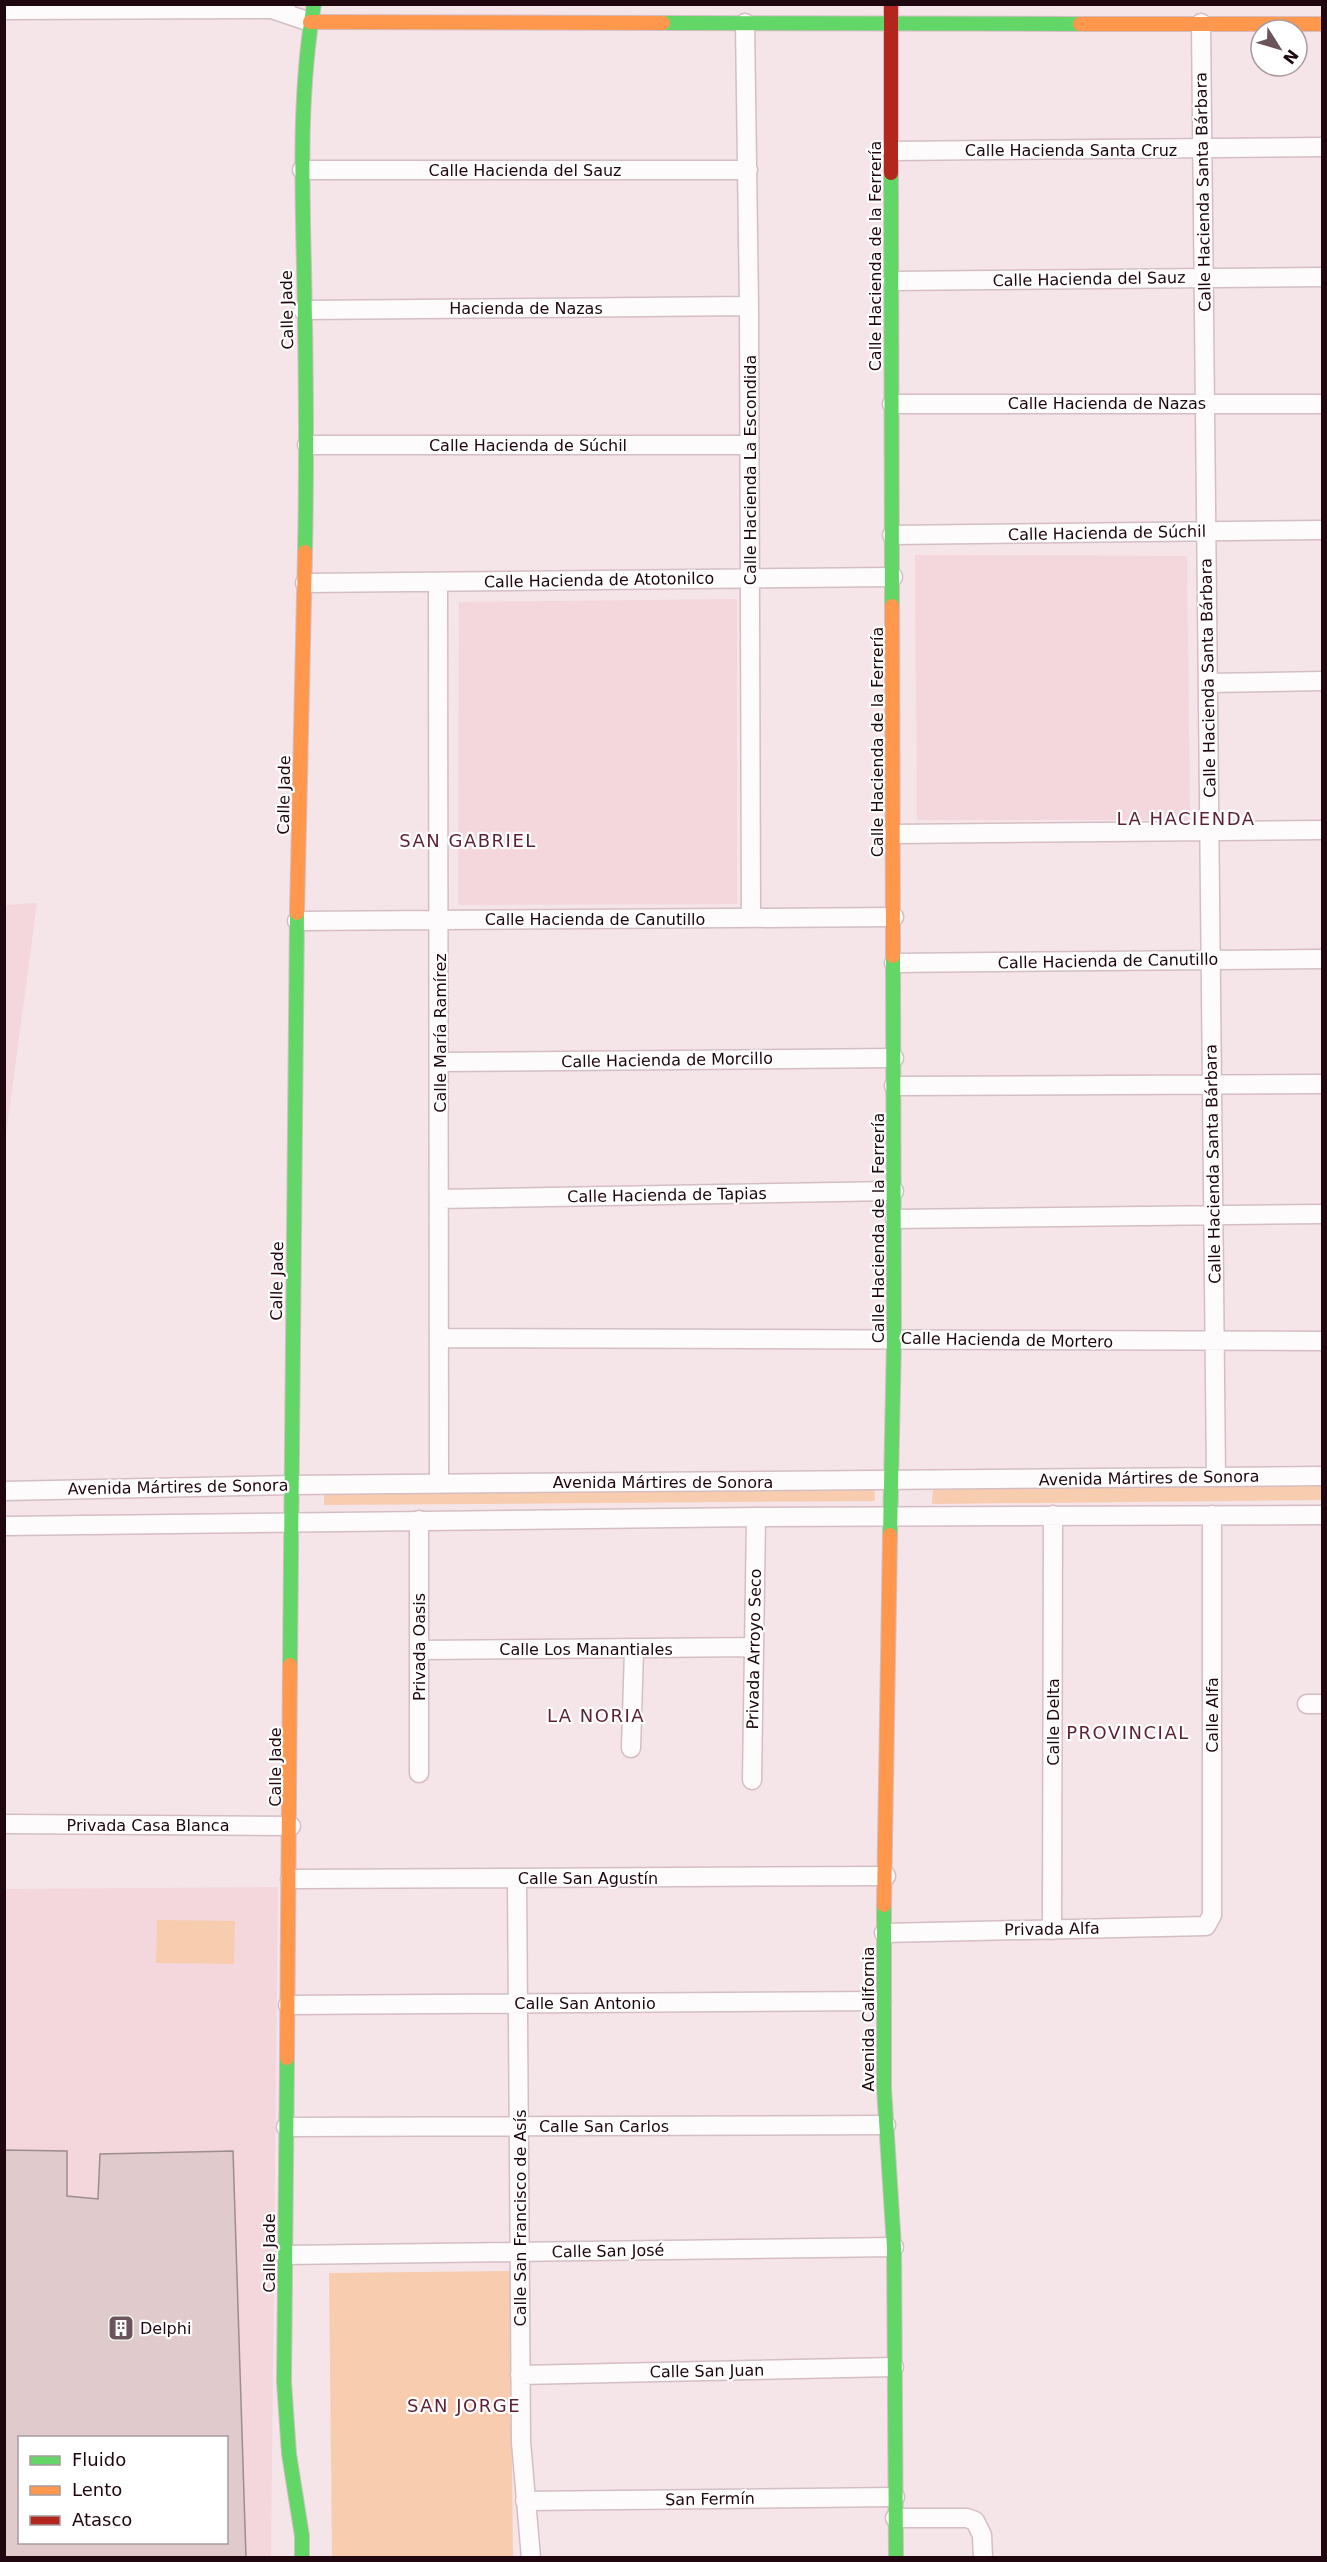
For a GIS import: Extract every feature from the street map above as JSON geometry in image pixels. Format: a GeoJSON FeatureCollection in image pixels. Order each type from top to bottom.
{"type":"FeatureCollection","features":[{"type":"Feature","properties":{"kind":"street","name":"Calle Hacienda de la Ferrería"},"geometry":{"type":"LineString","coordinates":[[891,4],[895,1219],[893,1480]]}},
{"type":"Feature","properties":{"kind":"street"},"geometry":{"type":"LineString","coordinates":[[4,10],[279,7],[312,13],[746,23],[1323,24]]}},
{"type":"Feature","properties":{"kind":"street","name":"Calle Jade"},"geometry":{"type":"LineString","coordinates":[[302,2558],[299,2507],[285,2420],[285,2255],[291,1826],[297,921],[307,445],[302,170],[305,55],[312,13]]}},
{"type":"Feature","properties":{"kind":"street","name":"Calle Hacienda La Escondida"},"geometry":{"type":"LineString","coordinates":[[746,23],[750,306],[752,918]]}},
{"type":"Feature","properties":{"kind":"street","name":"Calle Hacienda Santa Bárbara"},"geometry":{"type":"LineString","coordinates":[[1201,23],[1216,1477]]}},
{"type":"Feature","properties":{"kind":"street","name":"Calle Hacienda Santa Cruz"},"geometry":{"type":"LineString","coordinates":[[891,151],[1323,147]]}},
{"type":"Feature","properties":{"kind":"street","name":"Calle Hacienda del Sauz"},"geometry":{"type":"LineString","coordinates":[[302,170],[748,170]]}},
{"type":"Feature","properties":{"kind":"street","name":"Calle Hacienda del Sauz"},"geometry":{"type":"LineString","coordinates":[[892,281],[1323,277]]}},
{"type":"Feature","properties":{"kind":"street","name":"Hacienda de Nazas"},"geometry":{"type":"LineString","coordinates":[[303,310],[750,306]]}},
{"type":"Feature","properties":{"kind":"street","name":"Calle Hacienda de Nazas"},"geometry":{"type":"LineString","coordinates":[[892,404],[1205,402],[1323,404]]}},
{"type":"Feature","properties":{"kind":"street","name":"Calle Hacienda de Súchil"},"geometry":{"type":"LineString","coordinates":[[307,445],[750,445]]}},
{"type":"Feature","properties":{"kind":"street","name":"Calle Hacienda de Súchil"},"geometry":{"type":"LineString","coordinates":[[892,536],[1323,530]]}},
{"type":"Feature","properties":{"kind":"street","name":"Calle Hacienda de Atotonilco"},"geometry":{"type":"LineString","coordinates":[[305,583],[892,577]]}},
{"type":"Feature","properties":{"kind":"street","name":"Calle María Ramírez"},"geometry":{"type":"LineString","coordinates":[[438,582],[439,1483]]}},
{"type":"Feature","properties":{"kind":"street"},"geometry":{"type":"LineString","coordinates":[[1208,683],[1323,681]]}},
{"type":"Feature","properties":{"kind":"street"},"geometry":{"type":"LineString","coordinates":[[893,834],[1323,830]]}},
{"type":"Feature","properties":{"kind":"street","name":"Calle Hacienda de Canutillo"},"geometry":{"type":"LineString","coordinates":[[297,921],[894,917]]}},
{"type":"Feature","properties":{"kind":"street","name":"Calle Hacienda de Canutillo"},"geometry":{"type":"LineString","coordinates":[[894,963],[1323,958]]}},
{"type":"Feature","properties":{"kind":"street","name":"Calle Hacienda de Morcillo"},"geometry":{"type":"LineString","coordinates":[[440,1062],[894,1058]]}},
{"type":"Feature","properties":{"kind":"street"},"geometry":{"type":"LineString","coordinates":[[894,1086],[1323,1084]]}},
{"type":"Feature","properties":{"kind":"street","name":"Calle Hacienda de Tapias"},"geometry":{"type":"LineString","coordinates":[[439,1199],[894,1191]]}},
{"type":"Feature","properties":{"kind":"street"},"geometry":{"type":"LineString","coordinates":[[895,1219],[1323,1214]]}},
{"type":"Feature","properties":{"kind":"street","name":"Calle Hacienda de Mortero"},"geometry":{"type":"LineString","coordinates":[[439,1338],[1323,1341]]}},
{"type":"Feature","properties":{"kind":"street","name":"Avenida Mártires de Sonora"},"geometry":{"type":"LineString","coordinates":[[4,1491],[439,1483],[1323,1476]]}},
{"type":"Feature","properties":{"kind":"street","name":"Avenida California"},"geometry":{"type":"LineString","coordinates":[[893,1480],[882,2001],[886,2125],[894,2247],[896,2558]]}},
{"type":"Feature","properties":{"kind":"street","name":"Calle Delta"},"geometry":{"type":"LineString","coordinates":[[1052,1930],[1053,1515]]}},
{"type":"Feature","properties":{"kind":"street","name":"Calle Alfa"},"geometry":{"type":"LineString","coordinates":[[1212,1515],[1212,1915]]}},
{"type":"Feature","properties":{"kind":"street"},"geometry":{"type":"LineString","coordinates":[[4,1526],[756,1516],[1323,1515]]}},
{"type":"Feature","properties":{"kind":"street","name":"Privada Arroyo Seco"},"geometry":{"type":"LineString","coordinates":[[752,1780],[756,1516]]}},
{"type":"Feature","properties":{"kind":"street","name":"Privada Oasis"},"geometry":{"type":"LineString","coordinates":[[419,1521],[419,1773]]}},
{"type":"Feature","properties":{"kind":"street","name":"Calle Los Manantiales"},"geometry":{"type":"LineString","coordinates":[[419,1650],[634,1650],[754,1647]]}},
{"type":"Feature","properties":{"kind":"street"},"geometry":{"type":"LineString","coordinates":[[631,1748],[634,1650]]}},
{"type":"Feature","properties":{"kind":"street","name":"Privada Casa Blanca"},"geometry":{"type":"LineString","coordinates":[[4,1824],[291,1826]]}},
{"type":"Feature","properties":{"kind":"street","name":"Calle San Agustín"},"geometry":{"type":"LineString","coordinates":[[290,1879],[886,1876]]}},
{"type":"Feature","properties":{"kind":"street","name":"Calle San Francisco de Asís"},"geometry":{"type":"LineString","coordinates":[[517,1878],[520,2375],[525,2501],[531,2558]]}},
{"type":"Feature","properties":{"kind":"street","name":"Privada Alfa"},"geometry":{"type":"LineString","coordinates":[[884,1933],[1206,1926],[1212,1915]]}},
{"type":"Feature","properties":{"kind":"street","name":"Calle San Antonio"},"geometry":{"type":"LineString","coordinates":[[288,2005],[882,2001]]}},
{"type":"Feature","properties":{"kind":"street","name":"Calle San Carlos"},"geometry":{"type":"LineString","coordinates":[[286,2127],[886,2125]]}},
{"type":"Feature","properties":{"kind":"street","name":"Calle San José"},"geometry":{"type":"LineString","coordinates":[[285,2255],[894,2247]]}},
{"type":"Feature","properties":{"kind":"street","name":"Calle San Juan"},"geometry":{"type":"LineString","coordinates":[[520,2375],[894,2367]]}},
{"type":"Feature","properties":{"kind":"street","name":"San Fermín"},"geometry":{"type":"LineString","coordinates":[[525,2501],[895,2498]]}},
{"type":"Feature","properties":{"kind":"street"},"geometry":{"type":"LineString","coordinates":[[895,2518],[967,2518],[975,2522],[982,2535],[983,2558]]}},
{"type":"Feature","properties":{"kind":"shaded area"},"geometry":{"type":"Polygon","coordinates":[[[915,555],[1187,556],[1190,820],[917,820],[915,555]]]}},
{"type":"Feature","properties":{"kind":"shaded area"},"geometry":{"type":"Polygon","coordinates":[[[737,599],[737,904],[458,905],[459,602],[737,599]]]}},
{"type":"Feature","properties":{"kind":"shaded area"},"geometry":{"type":"Polygon","coordinates":[[[37,903],[5,1142],[5,905],[37,903]]]}},
{"type":"Feature","properties":{"kind":"shaded area"},"geometry":{"type":"Polygon","coordinates":[[[874,1483],[875,1501],[324,1505],[324,1489],[874,1483]]]}},
{"type":"Feature","properties":{"kind":"shaded area"},"geometry":{"type":"Polygon","coordinates":[[[1322,1483],[1322,1500],[932,1504],[933,1486],[1322,1483]]]}},
{"type":"Feature","properties":{"kind":"shaded area"},"geometry":{"type":"Polygon","coordinates":[[[278,1887],[271,2557],[5,2557],[4,1889],[278,1887]]]}},
{"type":"Feature","properties":{"kind":"shaded area"},"geometry":{"type":"Polygon","coordinates":[[[157,1920],[235,1921],[234,1964],[156,1963],[157,1920]]]}},
{"type":"Feature","properties":{"kind":"shaded area"},"geometry":{"type":"Polygon","coordinates":[[[510,2271],[513,2557],[332,2557],[329,2273],[510,2271]]]}},
{"type":"Feature","properties":{"kind":"building","name":"Delphi"},"geometry":{"type":"Polygon","coordinates":[[[4,2150],[67,2151],[67,2196],[98,2199],[100,2154],[233,2151],[246,2558],[4,2558],[4,2150]]]}},
{"type":"Feature","properties":{"kind":"traffic: fast"},"geometry":{"type":"LineString","coordinates":[[305,552],[303,136],[306,70],[314,4]]}},
{"type":"Feature","properties":{"kind":"traffic: fast"},"geometry":{"type":"LineString","coordinates":[[663,23],[1080,24]]}},
{"type":"Feature","properties":{"kind":"traffic: fast"},"geometry":{"type":"LineString","coordinates":[[891,173],[892,606]]}},
{"type":"Feature","properties":{"kind":"traffic: fast"},"geometry":{"type":"LineString","coordinates":[[290,1665],[297,913]]}},
{"type":"Feature","properties":{"kind":"traffic: fast"},"geometry":{"type":"LineString","coordinates":[[890,1535],[894,1339],[893,956]]}},
{"type":"Feature","properties":{"kind":"traffic: fast"},"geometry":{"type":"LineString","coordinates":[[884,1905],[884,2088],[894,2247],[896,2558]]}},
{"type":"Feature","properties":{"kind":"traffic: fast"},"geometry":{"type":"LineString","coordinates":[[287,2058],[284,2382],[289,2454],[302,2536],[302,2558]]}},
{"type":"Feature","properties":{"kind":"traffic: slow"},"geometry":{"type":"LineString","coordinates":[[310,22],[663,23]]}},
{"type":"Feature","properties":{"kind":"traffic: slow"},"geometry":{"type":"LineString","coordinates":[[1080,24],[1322,24]]}},
{"type":"Feature","properties":{"kind":"traffic: slow"},"geometry":{"type":"LineString","coordinates":[[297,913],[305,552]]}},
{"type":"Feature","properties":{"kind":"traffic: slow"},"geometry":{"type":"LineString","coordinates":[[892,606],[893,956]]}},
{"type":"Feature","properties":{"kind":"traffic: slow"},"geometry":{"type":"LineString","coordinates":[[884,1905],[890,1535]]}},
{"type":"Feature","properties":{"kind":"traffic: slow"},"geometry":{"type":"LineString","coordinates":[[287,2058],[290,1665]]}},
{"type":"Feature","properties":{"kind":"traffic: jam"},"geometry":{"type":"LineString","coordinates":[[891,4],[891,173]]}},
{"type":"Feature","properties":{"kind":"place","name":"Delphi"},"geometry":{"type":"Point","coordinates":[121,2328]}},
{"type":"Feature","properties":{"kind":"district","name":"LA HACIENDA"},"geometry":{"type":"Point","coordinates":[1186,818]}},
{"type":"Feature","properties":{"kind":"district","name":"SAN GABRIEL"},"geometry":{"type":"Point","coordinates":[468,840]}},
{"type":"Feature","properties":{"kind":"district","name":"LA NORIA"},"geometry":{"type":"Point","coordinates":[596,1715]}},
{"type":"Feature","properties":{"kind":"district","name":"PROVINCIAL"},"geometry":{"type":"Point","coordinates":[1128,1732]}},
{"type":"Feature","properties":{"kind":"district","name":"SAN JORGE"},"geometry":{"type":"Point","coordinates":[464,2405]}}]}
